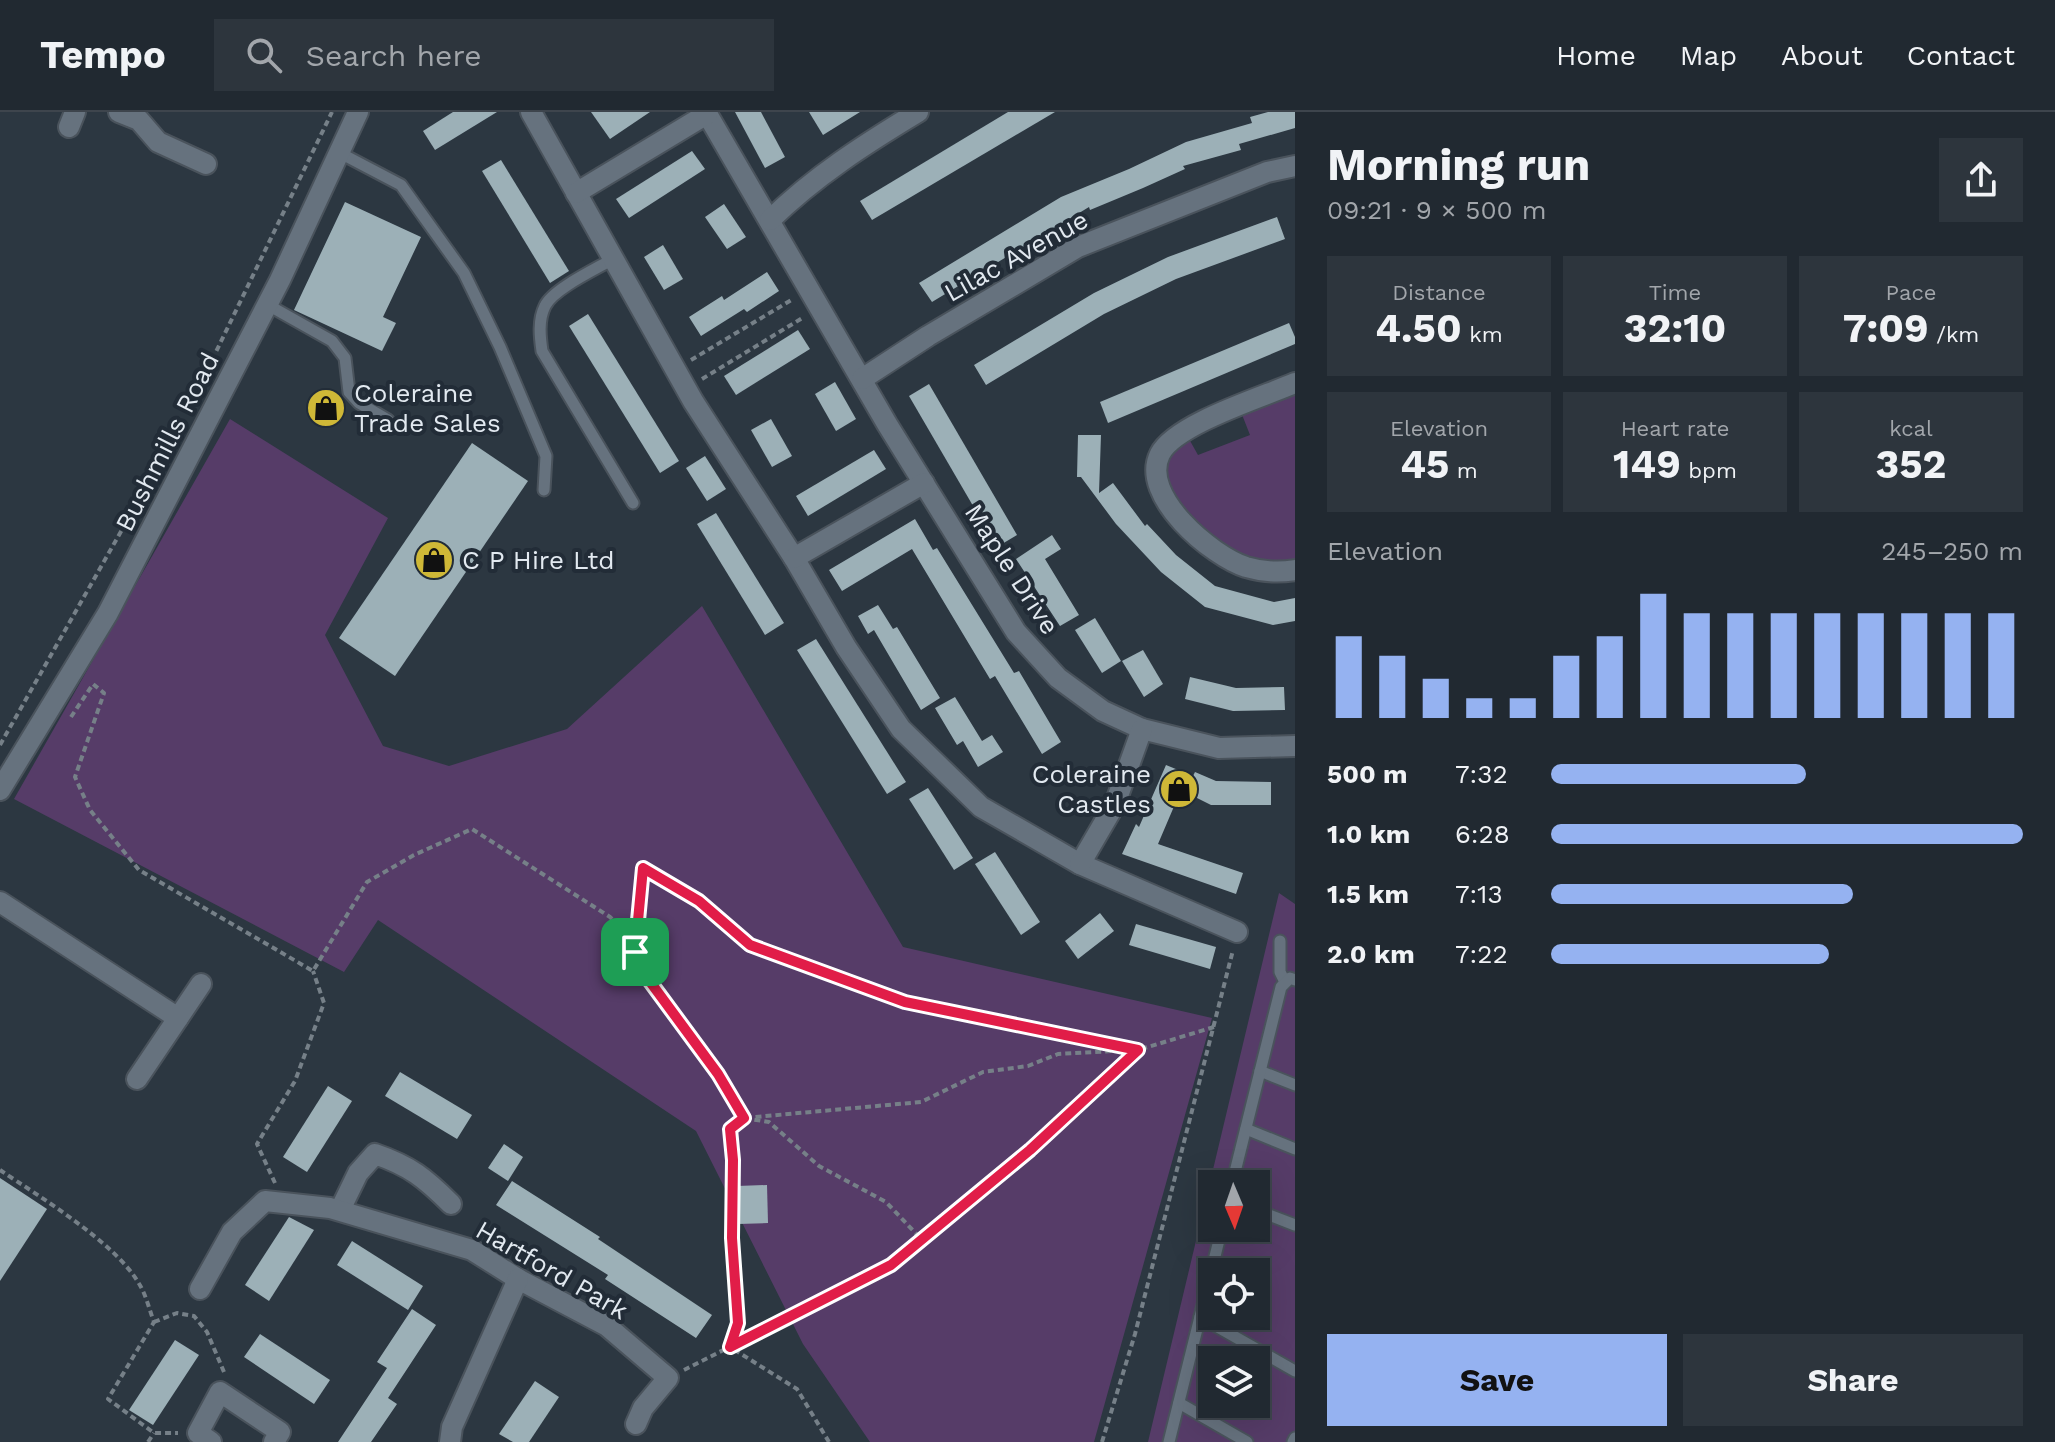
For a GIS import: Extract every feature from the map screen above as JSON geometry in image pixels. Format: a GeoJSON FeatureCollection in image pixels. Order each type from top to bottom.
{"type":"FeatureCollection","features":[{"type":"Feature","properties":{"kind":"street"},"geometry":{"type":"LineString","coordinates":[[119,112],[139,120],[158,142],[206,164]]}},
{"type":"Feature","properties":{"kind":"street","name":"Bushmills Road"},"geometry":{"type":"LineString","coordinates":[[2,788],[108,613],[268,305],[358,112]]}},
{"type":"Feature","properties":{"kind":"street"},"geometry":{"type":"LineString","coordinates":[[531,112],[686,388],[794,558],[846,647],[901,729],[981,807],[1080,864],[1237,932]]}},
{"type":"Feature","properties":{"kind":"street"},"geometry":{"type":"LineString","coordinates":[[770,220],[804,187],[859,147],[918,112]]}},
{"type":"Feature","properties":{"kind":"street","name":"Maple Drive"},"geometry":{"type":"LineString","coordinates":[[576,193],[706,113],[924,483],[1016,632],[1058,678],[1103,711],[1142,729],[1219,748],[1295,746]]}},
{"type":"Feature","properties":{"kind":"street","name":"Lilac Avenue"},"geometry":{"type":"LineString","coordinates":[[862,379],[1078,247],[1267,172],[1294,173]]}},
{"type":"Feature","properties":{"kind":"street"},"geometry":{"type":"LineString","coordinates":[[1295,383],[1177,435],[1159,455],[1157,475],[1165,502],[1202,542],[1244,567],[1277,573],[1295,570]]}},
{"type":"Feature","properties":{"kind":"street"},"geometry":{"type":"LineString","coordinates":[[794,558],[924,483]]}},
{"type":"Feature","properties":{"kind":"street"},"geometry":{"type":"LineString","coordinates":[[1080,864],[1115,804],[1142,729]]}},
{"type":"Feature","properties":{"kind":"street"},"geometry":{"type":"LineString","coordinates":[[0,902],[178,1018]]}},
{"type":"Feature","properties":{"kind":"street"},"geometry":{"type":"LineString","coordinates":[[137,1079],[201,984]]}},
{"type":"Feature","properties":{"kind":"street"},"geometry":{"type":"LineString","coordinates":[[340,1210],[358,1173],[375,1154],[415,1171],[451,1204]]}},
{"type":"Feature","properties":{"kind":"street"},"geometry":{"type":"LineString","coordinates":[[200,1289],[232,1232],[265,1201],[283,1202]]}},
{"type":"Feature","properties":{"kind":"street","name":"Hartford Park"},"geometry":{"type":"LineString","coordinates":[[283,1202],[340,1210],[472,1250],[518,1279],[607,1326],[668,1378]]}},
{"type":"Feature","properties":{"kind":"street"},"geometry":{"type":"LineString","coordinates":[[450,1442],[452,1427],[518,1279]]}},
{"type":"Feature","properties":{"kind":"street"},"geometry":{"type":"LineString","coordinates":[[636,1424],[643,1408],[668,1378]]}},
{"type":"Feature","properties":{"kind":"street"},"geometry":{"type":"LineString","coordinates":[[205,1437],[220,1392],[280,1432],[274,1442]]}},
{"type":"Feature","properties":{"kind":"lane"},"geometry":{"type":"LineString","coordinates":[[340,153],[401,185],[464,273],[500,347],[546,456],[544,490]]}},
{"type":"Feature","properties":{"kind":"lane"},"geometry":{"type":"LineString","coordinates":[[613,259],[555,294],[545,306],[540,328],[542,351],[633,503]]}},
{"type":"Feature","properties":{"kind":"lane"},"geometry":{"type":"LineString","coordinates":[[268,305],[332,341],[345,358],[349,392],[359,403],[388,420]]}},
{"type":"Feature","properties":{"kind":"lane"},"geometry":{"type":"LineString","coordinates":[[1236,1170],[1281,987],[1290,981],[1280,972],[1280,941]]}},
{"type":"Feature","properties":{"kind":"lane"},"geometry":{"type":"LineString","coordinates":[[1260,1071],[1295,1085]]}},
{"type":"Feature","properties":{"kind":"lane"},"geometry":{"type":"LineString","coordinates":[[1246,1129],[1295,1149]]}},
{"type":"Feature","properties":{"kind":"lane"},"geometry":{"type":"LineString","coordinates":[[1270,1215],[1295,1225]]}},
{"type":"Feature","properties":{"kind":"lane"},"geometry":{"type":"LineString","coordinates":[[1169,1442],[1198,1325]]}},
{"type":"Feature","properties":{"kind":"lane"},"geometry":{"type":"LineString","coordinates":[[1224,1330],[1294,1368]]}},
{"type":"Feature","properties":{"kind":"lane"},"geometry":{"type":"LineString","coordinates":[[1179,1403],[1247,1442]]}},
{"type":"Feature","properties":{"kind":"path"},"geometry":{"type":"LineString","coordinates":[[195,397],[332,112]]}},
{"type":"Feature","properties":{"kind":"path"},"geometry":{"type":"LineString","coordinates":[[676,370],[810,289]]}},
{"type":"Feature","properties":{"kind":"path"},"geometry":{"type":"LineString","coordinates":[[686,388],[820,307]]}},
{"type":"Feature","properties":{"kind":"path"},"geometry":{"type":"LineString","coordinates":[[0,745],[173,439]]}},
{"type":"Feature","properties":{"kind":"path"},"geometry":{"type":"LineString","coordinates":[[66,724],[93,684],[104,693],[75,777],[90,810],[139,870],[313,971],[324,1003],[295,1081],[257,1144],[283,1202]]}},
{"type":"Feature","properties":{"kind":"path"},"geometry":{"type":"LineString","coordinates":[[313,971],[367,882],[414,855],[472,829],[610,917],[626,933],[640,968],[718,1074],[744,1118]]}},
{"type":"Feature","properties":{"kind":"path"},"geometry":{"type":"LineString","coordinates":[[635,952],[643,868],[699,901],[750,945],[905,1002],[1138,1050]]}},
{"type":"Feature","properties":{"kind":"path"},"geometry":{"type":"LineString","coordinates":[[1102,1442],[1135,1334],[1237,932]]}},
{"type":"Feature","properties":{"kind":"path"},"geometry":{"type":"LineString","coordinates":[[730,1347],[738,1323],[732,1238],[733,1160],[730,1129],[744,1118],[921,1102],[983,1072],[1028,1066],[1058,1054],[1138,1050],[1214,1027]]}},
{"type":"Feature","properties":{"kind":"path"},"geometry":{"type":"LineString","coordinates":[[668,1378],[891,1265],[1030,1150],[1138,1050]]}},
{"type":"Feature","properties":{"kind":"path"},"geometry":{"type":"LineString","coordinates":[[744,1118],[769,1122],[819,1166],[886,1202],[922,1240]]}},
{"type":"Feature","properties":{"kind":"path"},"geometry":{"type":"LineString","coordinates":[[0,1170],[61,1211],[125,1264],[140,1284],[154,1322]]}},
{"type":"Feature","properties":{"kind":"path"},"geometry":{"type":"LineString","coordinates":[[205,1437],[154,1433],[108,1399],[154,1322],[177,1313],[194,1316],[207,1332],[225,1375],[220,1392]]}},
{"type":"Feature","properties":{"kind":"path"},"geometry":{"type":"LineString","coordinates":[[730,1347],[797,1389],[829,1442]]}},
{"type":"Feature","properties":{"kind":"path"},"geometry":{"type":"LineString","coordinates":[[148,1442],[154,1433]]}},
{"type":"Feature","properties":{"kind":"shaded area"},"geometry":{"type":"Polygon","coordinates":[[[1295,395],[1295,559],[1251,559],[1211,535],[1183,508],[1167,480],[1167,463],[1189,439],[1198,455],[1250,435],[1241,412],[1295,395]]]}},
{"type":"Feature","properties":{"kind":"shaded area"},"geometry":{"type":"Polygon","coordinates":[[[230,419],[388,518],[325,635],[383,746],[449,766],[567,729],[702,606],[903,947],[1212,1018],[1094,1442],[870,1442],[803,1344],[696,1131],[378,920],[344,972],[14,799],[230,419]]]}},
{"type":"Feature","properties":{"kind":"shaded area"},"geometry":{"type":"Polygon","coordinates":[[[1279,893],[1295,904],[1295,1442],[1148,1442],[1198,1232],[1198,1242],[1270,1242],[1270,1170],[1213,1170],[1279,893]]]}},
{"type":"Feature","properties":{"kind":"building"},"geometry":{"type":"Polygon","coordinates":[[[453,112],[497,112],[435,150],[423,131],[453,112]]]}},
{"type":"Feature","properties":{"kind":"building"},"geometry":{"type":"Polygon","coordinates":[[[591,112],[650,112],[610,139],[591,112]]]}},
{"type":"Feature","properties":{"kind":"building"},"geometry":{"type":"Polygon","coordinates":[[[735,112],[761,112],[785,157],[765,168],[735,112]]]}},
{"type":"Feature","properties":{"kind":"building"},"geometry":{"type":"Polygon","coordinates":[[[809,112],[860,112],[823,135],[809,112]]]}},
{"type":"Feature","properties":{"kind":"building"},"geometry":{"type":"Polygon","coordinates":[[[1008,112],[1055,112],[872,220],[860,201],[1008,112]]]}},
{"type":"Feature","properties":{"kind":"building"},"geometry":{"type":"Polygon","coordinates":[[[1268,112],[1295,112],[1295,128],[1239,144],[1241,150],[1183,166],[1185,169],[1143,188],[1090,210],[1089,207],[932,302],[919,283],[1061,197],[1186,142],[1252,123],[1250,117],[1268,112]]]}},
{"type":"Feature","properties":{"kind":"building"},"geometry":{"type":"Polygon","coordinates":[[[692,151],[705,169],[629,218],[616,199],[692,151]]]}},
{"type":"Feature","properties":{"kind":"building"},"geometry":{"type":"Polygon","coordinates":[[[501,160],[569,271],[550,283],[482,171],[501,160]]]}},
{"type":"Feature","properties":{"kind":"building"},"geometry":{"type":"Polygon","coordinates":[[[345,202],[421,237],[383,317],[396,323],[382,351],[294,310],[345,202]]]}},
{"type":"Feature","properties":{"kind":"building"},"geometry":{"type":"Polygon","coordinates":[[[724,204],[746,237],[727,249],[705,217],[724,204]]]}},
{"type":"Feature","properties":{"kind":"building"},"geometry":{"type":"Polygon","coordinates":[[[1277,217],[1285,239],[1176,279],[1104,314],[986,385],[974,365],[1094,293],[1168,257],[1277,217]]]}},
{"type":"Feature","properties":{"kind":"building"},"geometry":{"type":"Polygon","coordinates":[[[663,245],[683,279],[664,290],[644,257],[663,245]]]}},
{"type":"Feature","properties":{"kind":"building"},"geometry":{"type":"Polygon","coordinates":[[[767,272],[779,291],[701,336],[689,317],[722,296],[724,300],[767,272]]]}},
{"type":"Feature","properties":{"kind":"building"},"geometry":{"type":"Polygon","coordinates":[[[588,314],[679,461],[660,473],[569,326],[588,314]]]}},
{"type":"Feature","properties":{"kind":"building"},"geometry":{"type":"Polygon","coordinates":[[[1289,323],[1295,344],[1108,423],[1100,402],[1289,323]]]}},
{"type":"Feature","properties":{"kind":"building"},"geometry":{"type":"Polygon","coordinates":[[[798,330],[810,349],[736,395],[724,376],[798,330]]]}},
{"type":"Feature","properties":{"kind":"building"},"geometry":{"type":"Polygon","coordinates":[[[835,382],[856,419],[836,431],[815,394],[835,382]]]}},
{"type":"Feature","properties":{"kind":"building"},"geometry":{"type":"Polygon","coordinates":[[[929,384],[1017,535],[997,547],[909,396],[929,384]]]}},
{"type":"Feature","properties":{"kind":"building"},"geometry":{"type":"Polygon","coordinates":[[[771,419],[792,456],[772,467],[751,430],[771,419]]]}},
{"type":"Feature","properties":{"kind":"building"},"geometry":{"type":"Polygon","coordinates":[[[1078,435],[1101,435],[1099,493],[1113,483],[1145,526],[1147,524],[1176,555],[1215,586],[1274,602],[1295,598],[1295,621],[1273,625],[1205,607],[1161,572],[1116,524],[1081,477],[1077,477],[1078,435]]]}},
{"type":"Feature","properties":{"kind":"building","name":"C P Hire Ltd"},"geometry":{"type":"Polygon","coordinates":[[[472,443],[528,481],[395,676],[339,638],[472,443]]]}},
{"type":"Feature","properties":{"kind":"building"},"geometry":{"type":"Polygon","coordinates":[[[874,450],[886,469],[808,516],[796,496],[874,450]]]}},
{"type":"Feature","properties":{"kind":"building"},"geometry":{"type":"Polygon","coordinates":[[[705,456],[726,489],[707,501],[686,468],[705,456]]]}},
{"type":"Feature","properties":{"kind":"building"},"geometry":{"type":"Polygon","coordinates":[[[716,513],[784,623],[765,635],[697,524],[716,513]]]}},
{"type":"Feature","properties":{"kind":"building"},"geometry":{"type":"Polygon","coordinates":[[[915,519],[933,550],[937,548],[1014,673],[1019,671],[1061,742],[1042,754],[995,676],[990,679],[912,549],[842,591],[829,570],[915,519]]]}},
{"type":"Feature","properties":{"kind":"building"},"geometry":{"type":"Polygon","coordinates":[[[1052,535],[1061,549],[1045,559],[1079,615],[1060,626],[1016,559],[1052,535]]]}},
{"type":"Feature","properties":{"kind":"building"},"geometry":{"type":"Polygon","coordinates":[[[878,605],[893,629],[897,627],[940,698],[921,710],[874,630],[868,634],[858,616],[878,605]]]}},
{"type":"Feature","properties":{"kind":"building"},"geometry":{"type":"Polygon","coordinates":[[[1095,618],[1121,661],[1102,673],[1075,630],[1095,618]]]}},
{"type":"Feature","properties":{"kind":"building"},"geometry":{"type":"Polygon","coordinates":[[[816,639],[906,782],[887,794],[797,650],[816,639]]]}},
{"type":"Feature","properties":{"kind":"building"},"geometry":{"type":"Polygon","coordinates":[[[1143,650],[1163,684],[1144,697],[1122,661],[1143,650]]]}},
{"type":"Feature","properties":{"kind":"building"},"geometry":{"type":"Polygon","coordinates":[[[1190,677],[1236,688],[1284,687],[1285,710],[1233,711],[1185,699],[1190,677]]]}},
{"type":"Feature","properties":{"kind":"building"},"geometry":{"type":"Polygon","coordinates":[[[955,697],[982,741],[992,735],[1003,752],[978,767],[963,741],[957,745],[935,708],[955,697]]]}},
{"type":"Feature","properties":{"kind":"building"},"geometry":{"type":"Polygon","coordinates":[[[1166,765],[1216,781],[1271,782],[1271,805],[1211,805],[1181,790],[1158,844],[1243,873],[1236,894],[1122,854],[1136,824],[1139,827],[1166,765]]]}},
{"type":"Feature","properties":{"kind":"building"},"geometry":{"type":"Polygon","coordinates":[[[928,788],[973,858],[954,870],[909,799],[928,788]]]}},
{"type":"Feature","properties":{"kind":"building"},"geometry":{"type":"Polygon","coordinates":[[[995,852],[1040,922],[1021,935],[975,864],[995,852]]]}},
{"type":"Feature","properties":{"kind":"building"},"geometry":{"type":"Polygon","coordinates":[[[1100,913],[1114,931],[1078,959],[1065,941],[1100,913]]]}},
{"type":"Feature","properties":{"kind":"building"},"geometry":{"type":"Polygon","coordinates":[[[1136,924],[1216,947],[1210,969],[1129,945],[1136,924]]]}},
{"type":"Feature","properties":{"kind":"building"},"geometry":{"type":"Polygon","coordinates":[[[400,1072],[472,1115],[457,1139],[385,1096],[400,1072]]]}},
{"type":"Feature","properties":{"kind":"building"},"geometry":{"type":"Polygon","coordinates":[[[328,1086],[352,1101],[307,1172],[283,1157],[328,1086]]]}},
{"type":"Feature","properties":{"kind":"building"},"geometry":{"type":"Polygon","coordinates":[[[504,1144],[523,1157],[508,1181],[488,1168],[504,1144]]]}},
{"type":"Feature","properties":{"kind":"building"},"geometry":{"type":"Polygon","coordinates":[[[0,1178],[47,1209],[0,1281],[0,1178]]]}},
{"type":"Feature","properties":{"kind":"building"},"geometry":{"type":"Polygon","coordinates":[[[512,1181],[600,1237],[598,1239],[712,1315],[696,1338],[605,1279],[608,1275],[496,1205],[512,1181]]]}},
{"type":"Feature","properties":{"kind":"building"},"geometry":{"type":"Polygon","coordinates":[[[767,1185],[768,1223],[738,1224],[737,1186],[767,1185]]]}},
{"type":"Feature","properties":{"kind":"building"},"geometry":{"type":"Polygon","coordinates":[[[289,1217],[314,1230],[269,1301],[245,1285],[289,1217]]]}},
{"type":"Feature","properties":{"kind":"building"},"geometry":{"type":"Polygon","coordinates":[[[352,1241],[423,1286],[408,1310],[337,1265],[352,1241]]]}},
{"type":"Feature","properties":{"kind":"building"},"geometry":{"type":"Polygon","coordinates":[[[412,1309],[436,1325],[388,1398],[397,1404],[371,1442],[338,1442],[387,1368],[377,1362],[412,1309]]]}},
{"type":"Feature","properties":{"kind":"building"},"geometry":{"type":"Polygon","coordinates":[[[260,1334],[330,1380],[314,1404],[244,1357],[260,1334]]]}},
{"type":"Feature","properties":{"kind":"building"},"geometry":{"type":"Polygon","coordinates":[[[175,1340],[199,1355],[153,1425],[129,1410],[175,1340]]]}},
{"type":"Feature","properties":{"kind":"building"},"geometry":{"type":"Polygon","coordinates":[[[535,1381],[559,1397],[529,1442],[513,1442],[499,1434],[535,1381]]]}},
{"type":"Feature","properties":{"kind":"place","name":"Coleraine Trade Sales"},"geometry":{"type":"Point","coordinates":[326,408]}},
{"type":"Feature","properties":{"kind":"place","name":"C P Hire Ltd"},"geometry":{"type":"Point","coordinates":[434,560]}},
{"type":"Feature","properties":{"kind":"place","name":"Coleraine Castles"},"geometry":{"type":"Point","coordinates":[1179,789]}},
{"type":"Feature","properties":{"kind":"route"},"geometry":{"type":"LineString","coordinates":[[643,868],[699,901],[750,945],[905,1002],[1138,1050],[1030,1150],[891,1265],[730,1347],[738,1323],[732,1238],[733,1160],[730,1129],[744,1118],[718,1074],[640,968],[635,952],[643,868]]}}]}
